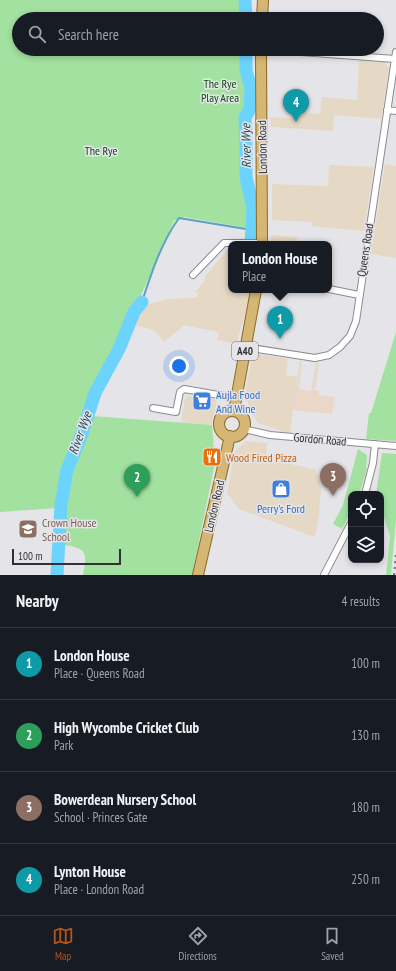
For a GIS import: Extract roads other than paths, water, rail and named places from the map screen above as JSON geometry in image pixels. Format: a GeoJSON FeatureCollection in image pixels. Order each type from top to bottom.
{"type":"FeatureCollection","features":[{"type":"Feature","properties":{"kind":"main road"},"geometry":{"type":"LineString","coordinates":[[262,12],[263,0]]}},
{"type":"Feature","properties":{"kind":"main road","name":"London Road"},"geometry":{"type":"LineString","coordinates":[[261,56],[262,241]]}},
{"type":"Feature","properties":{"kind":"main road","name":"A40"},"geometry":{"type":"LineString","coordinates":[[234,411],[255,293]]}},
{"type":"Feature","properties":{"kind":"main road"},"geometry":{"type":"LineString","coordinates":[[234,411],[244,419],[244,429],[238,435],[230,436],[224,433],[220,423],[226,413],[234,411]]}},
{"type":"Feature","properties":{"kind":"main road","name":"London Road"},"geometry":{"type":"LineString","coordinates":[[198,575],[230,436]]}},
{"type":"Feature","properties":{"kind":"street"},"geometry":{"type":"LineString","coordinates":[[384,55],[395,55]]}},
{"type":"Feature","properties":{"kind":"street","name":"Queens Road"},"geometry":{"type":"LineString","coordinates":[[245,346],[315,358],[329,355],[340,348],[350,336],[356,321],[358,295],[395,55]]}},
{"type":"Feature","properties":{"kind":"street"},"geometry":{"type":"LineString","coordinates":[[387,110],[396,112]]}},
{"type":"Feature","properties":{"kind":"street"},"geometry":{"type":"LineString","coordinates":[[193,275],[224,243],[228,243]]}},
{"type":"Feature","properties":{"kind":"street"},"geometry":{"type":"LineString","coordinates":[[332,290],[358,295]]}},
{"type":"Feature","properties":{"kind":"street"},"geometry":{"type":"LineString","coordinates":[[153,408],[176,412],[180,392],[184,389],[236,398]]}},
{"type":"Feature","properties":{"kind":"street","name":"Gordon Road"},"geometry":{"type":"LineString","coordinates":[[244,429],[274,435],[396,446]]}},
{"type":"Feature","properties":{"kind":"street"},"geometry":{"type":"LineString","coordinates":[[366,491],[376,444]]}},
{"type":"Feature","properties":{"kind":"street"},"geometry":{"type":"LineString","coordinates":[[324,575],[349,527]]}},
{"type":"Feature","properties":{"kind":"waterway","name":"River Wye"},"geometry":{"type":"LineString","coordinates":[[245,0],[246,12]]}},
{"type":"Feature","properties":{"kind":"waterway","name":"River Wye"},"geometry":{"type":"LineString","coordinates":[[246,56],[246,71],[251,88],[250,108],[245,118],[246,177],[253,208],[251,241]]}},
{"type":"Feature","properties":{"kind":"waterway"},"geometry":{"type":"LineString","coordinates":[[142,302],[162,248],[179,218],[252,230]]}},
{"type":"Feature","properties":{"kind":"waterway","name":"River Wye"},"geometry":{"type":"LineString","coordinates":[[57,575],[61,505],[67,470],[82,434],[95,393],[119,349],[134,312],[142,302]]}},
{"type":"Feature","properties":{"kind":"railway"},"geometry":{"type":"LineString","coordinates":[[394,575],[396,553]]}},
{"type":"Feature","properties":{"kind":"place","name":"Lynton House"},"geometry":{"type":"Point","coordinates":[296,122]}},
{"type":"Feature","properties":{"kind":"place","name":"London House"},"geometry":{"type":"Point","coordinates":[280,339]}},
{"type":"Feature","properties":{"kind":"place","name":"Aujla Food And Wine"},"geometry":{"type":"Point","coordinates":[202,401]}},
{"type":"Feature","properties":{"kind":"place","name":"Wood Fired Pizza"},"geometry":{"type":"Point","coordinates":[212,457]}},
{"type":"Feature","properties":{"kind":"place","name":"Perry's Ford"},"geometry":{"type":"Point","coordinates":[281,489]}},
{"type":"Feature","properties":{"kind":"place","name":"Bowerdean Nursery School"},"geometry":{"type":"Point","coordinates":[333,496]}},
{"type":"Feature","properties":{"kind":"place","name":"High Wycombe Cricket Club"},"geometry":{"type":"Point","coordinates":[137,497]}},
{"type":"Feature","properties":{"kind":"place","name":"Crown House School"},"geometry":{"type":"Point","coordinates":[28,529]}},
{"type":"Feature","properties":{"kind":"park label","name":"The Rye Play Area"},"geometry":{"type":"Point","coordinates":[220,90]}},
{"type":"Feature","properties":{"kind":"park label","name":"The Rye"},"geometry":{"type":"Point","coordinates":[101,150]}}]}
